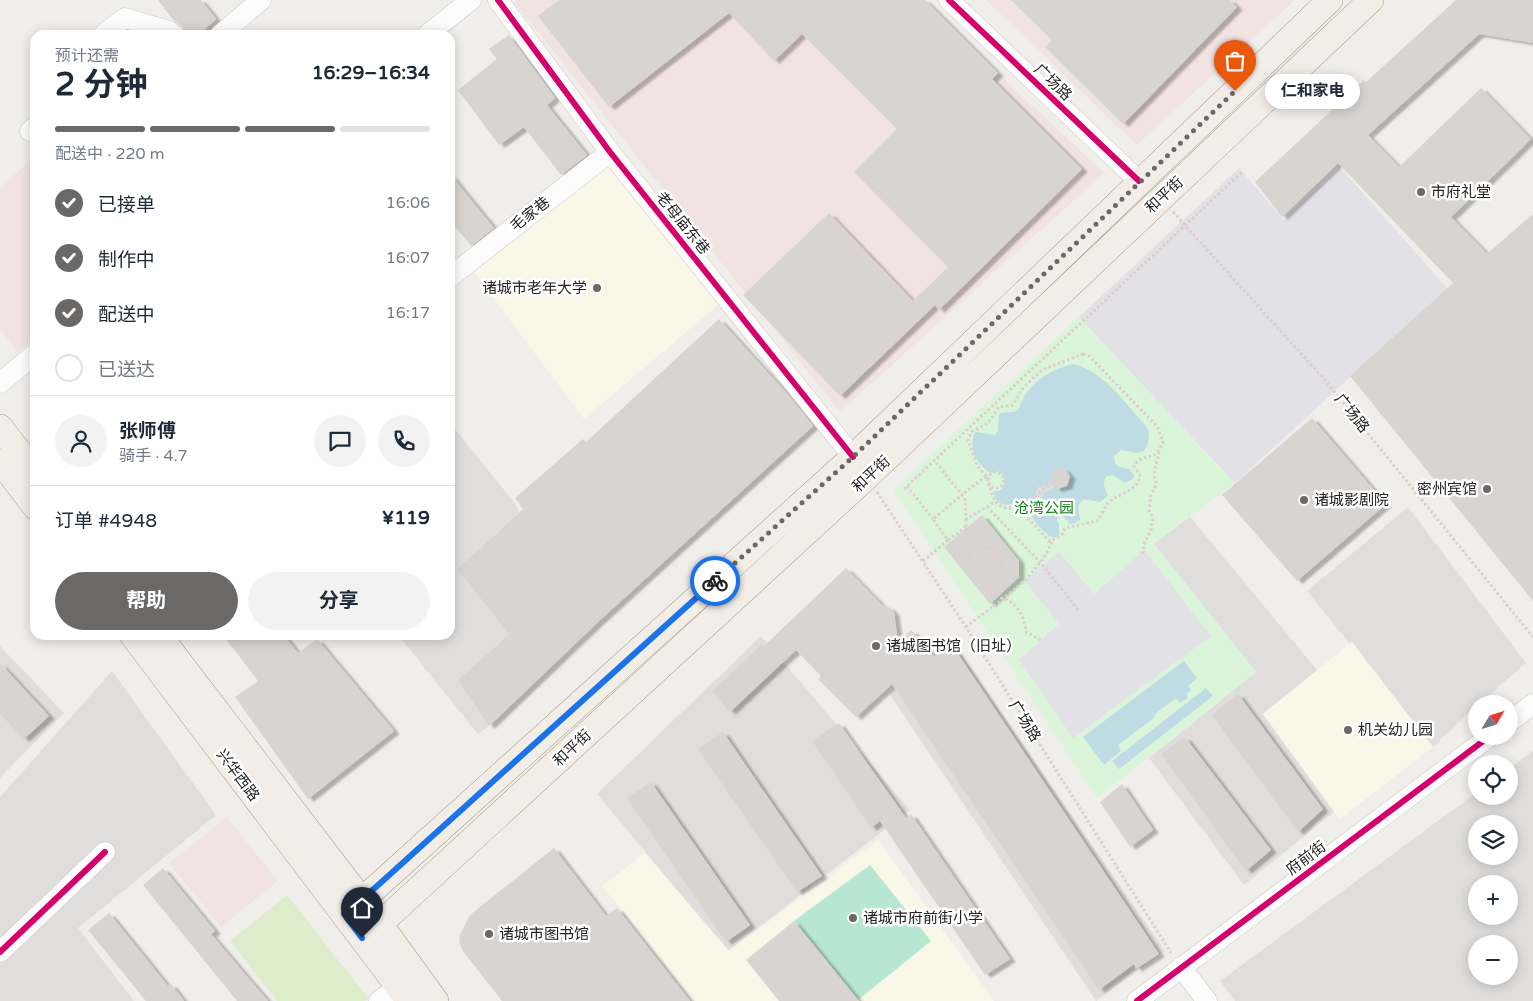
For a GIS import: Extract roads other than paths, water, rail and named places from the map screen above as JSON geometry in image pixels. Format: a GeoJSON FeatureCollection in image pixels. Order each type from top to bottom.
{"type":"FeatureCollection","features":[{"type":"Feature","properties":{"kind":"main road","name":"和平街"},"geometry":{"type":"LineString","coordinates":[[353,907],[853,457],[1330,0]]}},
{"type":"Feature","properties":{"kind":"main road","name":"和平街"},"geometry":{"type":"LineString","coordinates":[[371,931],[867,477],[1371,0]]}},
{"type":"Feature","properties":{"kind":"main road"},"geometry":{"type":"LineString","coordinates":[[0,427],[30,466]]}},
{"type":"Feature","properties":{"kind":"main road"},"geometry":{"type":"LineString","coordinates":[[0,461],[30,500]]}},
{"type":"Feature","properties":{"kind":"main road","name":"兴华西路"},"geometry":{"type":"LineString","coordinates":[[136,640],[353,907]]}},
{"type":"Feature","properties":{"kind":"main road"},"geometry":{"type":"LineString","coordinates":[[163,640],[371,931],[436,1001]]}},
{"type":"Feature","properties":{"kind":"main road"},"geometry":{"type":"LineString","coordinates":[[371,931],[396,996]]}},
{"type":"Feature","properties":{"kind":"street"},"geometry":{"type":"LineString","coordinates":[[226,30],[261,0]]}},
{"type":"Feature","properties":{"kind":"street"},"geometry":{"type":"LineString","coordinates":[[433,30],[471,0]]}},
{"type":"Feature","properties":{"kind":"street","name":"老母庙东巷"},"geometry":{"type":"LineString","coordinates":[[498,0],[610,152],[853,457]]}},
{"type":"Feature","properties":{"kind":"street","name":"广场路"},"geometry":{"type":"LineString","coordinates":[[949,0],[1139,181]]}},
{"type":"Feature","properties":{"kind":"street"},"geometry":{"type":"LineString","coordinates":[[109,30],[125,18],[166,30]]}},
{"type":"Feature","properties":{"kind":"street","name":"毛家巷"},"geometry":{"type":"LineString","coordinates":[[455,273],[610,152]]}},
{"type":"Feature","properties":{"kind":"street"},"geometry":{"type":"LineString","coordinates":[[0,383],[30,358]]}},
{"type":"Feature","properties":{"kind":"street"},"geometry":{"type":"LineString","coordinates":[[1518,715],[1533,704]]}},
{"type":"Feature","properties":{"kind":"street","name":"府前街"},"geometry":{"type":"LineString","coordinates":[[1137,1001],[1478,745]]}},
{"type":"Feature","properties":{"kind":"street"},"geometry":{"type":"LineString","coordinates":[[0,952],[105,852]]}},
{"type":"Feature","properties":{"kind":"street"},"geometry":{"type":"LineString","coordinates":[[1180,967],[1207,1001]]}},
{"type":"Feature","properties":{"kind":"water"},"geometry":{"type":"Polygon","coordinates":[[[1074,364],[1095,374],[1114,390],[1146,426],[1149,439],[1144,451],[1137,453],[1121,450],[1114,456],[1115,464],[1129,469],[1134,475],[1133,479],[1125,483],[1113,475],[1107,476],[1104,483],[1108,496],[1100,502],[1085,499],[1082,501],[1078,508],[1080,519],[1077,522],[1070,524],[1062,515],[1057,520],[1059,535],[1051,537],[1017,502],[1004,505],[998,502],[994,491],[1002,489],[1005,484],[1004,479],[1000,471],[991,473],[981,465],[975,455],[972,444],[975,432],[995,435],[998,431],[999,414],[1016,411],[1029,389],[1040,379],[1053,371],[1074,364]]]}},
{"type":"Feature","properties":{"kind":"water"},"geometry":{"type":"Polygon","coordinates":[[[1184,661],[1197,678],[1188,686],[1191,690],[1186,694],[1188,698],[1180,703],[1176,698],[1155,714],[1154,718],[1118,745],[1121,751],[1104,765],[1083,737],[1184,661]]]}},
{"type":"Feature","properties":{"kind":"water"},"geometry":{"type":"Polygon","coordinates":[[[1206,688],[1213,696],[1119,769],[1112,761],[1206,688]]]}},
{"type":"Feature","properties":{"kind":"place","name":"仁和家电"},"geometry":{"type":"Point","coordinates":[1235,91]}},
{"type":"Feature","properties":{"kind":"place","name":"市府礼堂"},"geometry":{"type":"Point","coordinates":[1421,192]}},
{"type":"Feature","properties":{"kind":"place","name":"诸城市老年大学"},"geometry":{"type":"Point","coordinates":[597,288]}},
{"type":"Feature","properties":{"kind":"place","name":"密州宾馆"},"geometry":{"type":"Point","coordinates":[1487,489]}},
{"type":"Feature","properties":{"kind":"place","name":"诸城影剧院"},"geometry":{"type":"Point","coordinates":[1304,500]}},
{"type":"Feature","properties":{"kind":"place","name":"诸城图书馆（旧址）"},"geometry":{"type":"Point","coordinates":[876,646]}},
{"type":"Feature","properties":{"kind":"place","name":"机关幼儿园"},"geometry":{"type":"Point","coordinates":[1348,730]}},
{"type":"Feature","properties":{"kind":"place","name":"诸城市府前街小学"},"geometry":{"type":"Point","coordinates":[853,918]}},
{"type":"Feature","properties":{"kind":"place","name":"诸城市图书馆"},"geometry":{"type":"Point","coordinates":[489,934]}},
{"type":"Feature","properties":{"kind":"park label","name":"沧湾公园"},"geometry":{"type":"Point","coordinates":[1044,508]}}]}
